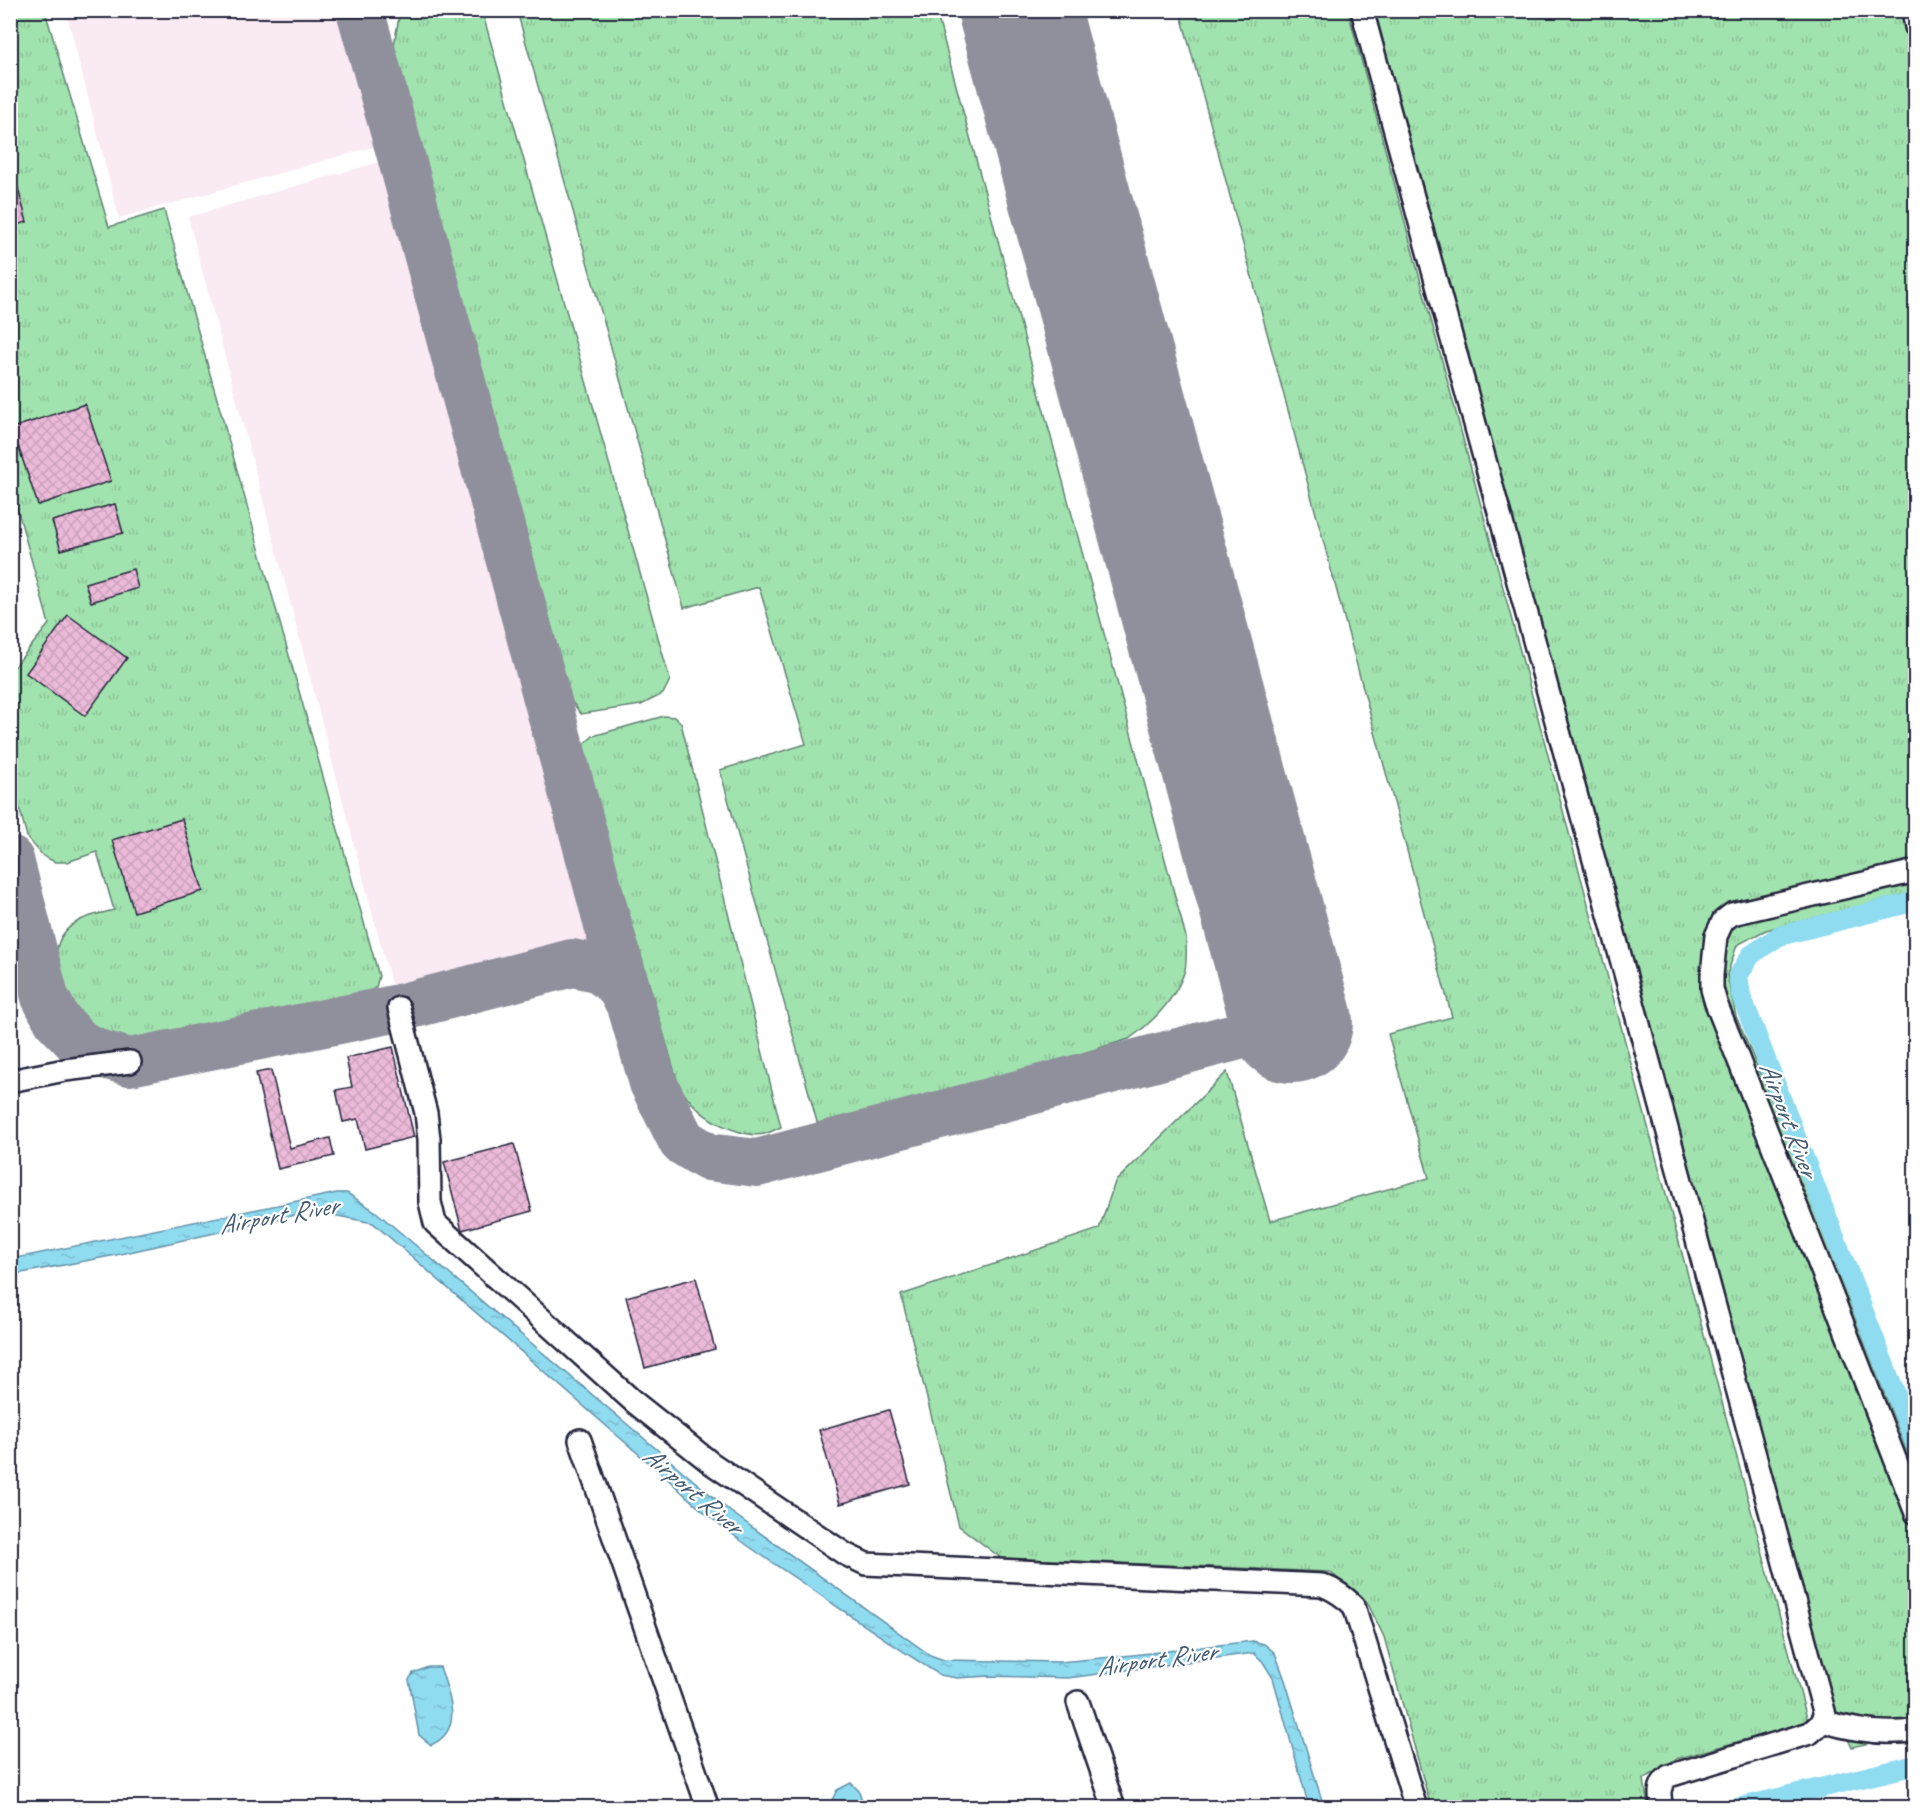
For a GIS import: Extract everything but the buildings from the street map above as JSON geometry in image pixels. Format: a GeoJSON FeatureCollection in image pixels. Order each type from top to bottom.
{"type":"FeatureCollection","features":[{"type":"Feature","properties":{"kind":"street"},"geometry":{"type":"LineString","coordinates":[[1362,10],[1642,1033],[1825,1715],[1820,1725],[1810,1732],[1669,1776],[1662,1782],[1659,1790],[1662,1808]]}},
{"type":"Feature","properties":{"kind":"street"},"geometry":{"type":"LineString","coordinates":[[1912,10],[1916,27]]}},
{"type":"Feature","properties":{"kind":"street"},"geometry":{"type":"LineString","coordinates":[[1916,871],[1732,914],[1723,921],[1716,936],[1712,982],[1716,1003],[1862,1370],[1916,1513]]}},
{"type":"Feature","properties":{"kind":"street"},"geometry":{"type":"LineString","coordinates":[[399,1008],[426,1113],[429,1139],[430,1202],[435,1222],[634,1402],[711,1463],[845,1554],[866,1564],[1322,1585],[1332,1589],[1344,1595],[1354,1606],[1416,1808]]}},
{"type":"Feature","properties":{"kind":"street"},"geometry":{"type":"LineString","coordinates":[[10,1081],[65,1070],[130,1062]]}},
{"type":"Feature","properties":{"kind":"street"},"geometry":{"type":"LineString","coordinates":[[580,1440],[708,1808]]}},
{"type":"Feature","properties":{"kind":"street"},"geometry":{"type":"LineString","coordinates":[[1078,1702],[1114,1808]]}},
{"type":"Feature","properties":{"kind":"street"},"geometry":{"type":"LineString","coordinates":[[1822,1720],[1842,1727],[1877,1732],[1916,1730]]}},
{"type":"Feature","properties":{"kind":"shaded area"},"geometry":{"type":"Polygon","coordinates":[[[66,11],[341,11],[380,145],[119,218],[66,11]]]}},
{"type":"Feature","properties":{"kind":"shaded area"},"geometry":{"type":"Polygon","coordinates":[[[401,156],[611,936],[393,991],[188,217],[401,156]]]}},
{"type":"Feature","properties":{"kind":"green space"},"geometry":{"type":"Polygon","coordinates":[[[10,11],[45,11],[109,227],[164,210],[379,976],[376,987],[364,996],[149,1042],[118,1040],[100,1033],[80,1014],[64,987],[57,958],[58,944],[64,933],[80,920],[114,910],[97,852],[67,862],[55,862],[43,856],[27,837],[11,776],[11,671],[49,624],[11,486],[10,11]]]}},
{"type":"Feature","properties":{"kind":"green space"},"geometry":{"type":"Polygon","coordinates":[[[400,11],[482,11],[670,680],[663,694],[641,705],[581,714],[572,702],[394,45],[400,11]]]}},
{"type":"Feature","properties":{"kind":"green space"},"geometry":{"type":"Polygon","coordinates":[[[517,11],[936,11],[1186,937],[1185,970],[1176,990],[1155,1017],[1129,1039],[820,1133],[720,770],[806,744],[759,587],[684,608],[517,11]]]}},
{"type":"Feature","properties":{"kind":"green space"},"geometry":{"type":"Polygon","coordinates":[[[1180,11],[1348,11],[1808,1722],[1676,1759],[1644,1779],[1648,1807],[1431,1807],[1384,1637],[1367,1602],[1330,1572],[1001,1558],[959,1526],[901,1295],[1099,1229],[1115,1182],[1227,1072],[1270,1221],[1429,1178],[1388,1034],[1452,1017],[1180,11]]]}},
{"type":"Feature","properties":{"kind":"green space"},"geometry":{"type":"Polygon","coordinates":[[[1375,11],[1915,11],[1915,892],[1766,930],[1737,945],[1727,975],[1736,1016],[1785,1133],[1915,1471],[1915,1733],[1852,1747],[1830,1708],[1375,11]]]}},
{"type":"Feature","properties":{"kind":"green space"},"geometry":{"type":"Polygon","coordinates":[[[664,716],[675,717],[681,723],[781,1127],[764,1134],[743,1133],[720,1125],[698,1109],[679,1087],[583,755],[584,744],[593,736],[664,716]]]}},
{"type":"Feature","properties":{"kind":"water"},"geometry":{"type":"Polygon","coordinates":[[[337,1193],[347,1193],[375,1211],[731,1512],[930,1655],[944,1660],[1060,1662],[1253,1641],[1264,1644],[1275,1653],[1285,1680],[1324,1807],[1309,1807],[1273,1678],[1254,1653],[1068,1678],[989,1676],[957,1678],[940,1675],[737,1538],[689,1499],[373,1223],[313,1211],[116,1255],[11,1275],[11,1259],[337,1193]]]}},
{"type":"Feature","properties":{"kind":"water"},"geometry":{"type":"Polygon","coordinates":[[[428,1667],[440,1667],[452,1710],[448,1730],[442,1738],[431,1745],[419,1735],[409,1680],[413,1673],[428,1667]]]}},
{"type":"Feature","properties":{"kind":"water"},"geometry":{"type":"Polygon","coordinates":[[[851,1783],[859,1791],[864,1807],[831,1807],[830,1804],[837,1790],[851,1783]]]}},
{"type":"Feature","properties":{"kind":"waterway","name":"Airport River"},"geometry":{"type":"LineString","coordinates":[[1916,901],[1779,936],[1751,955],[1738,976],[1741,995],[1916,1446]]}},
{"type":"Feature","properties":{"kind":"waterway","name":"Airport River"},"geometry":{"type":"LineString","coordinates":[[1737,1808],[1916,1765]]}},
{"type":"Feature","properties":{"kind":"taxiway"},"geometry":{"type":"LineString","coordinates":[[360,10],[611,936],[653,1083],[682,1141],[708,1157],[757,1163],[1292,1022]]}},
{"type":"Feature","properties":{"kind":"taxiway"},"geometry":{"type":"LineString","coordinates":[[10,860],[45,997],[57,1020],[80,1044],[101,1054],[130,1062],[399,1008],[572,963],[597,968],[618,984],[631,1006]]}},
{"type":"Feature","properties":{"kind":"runway"},"geometry":{"type":"LineString","coordinates":[[1019,10],[1292,1022]]}}]}
